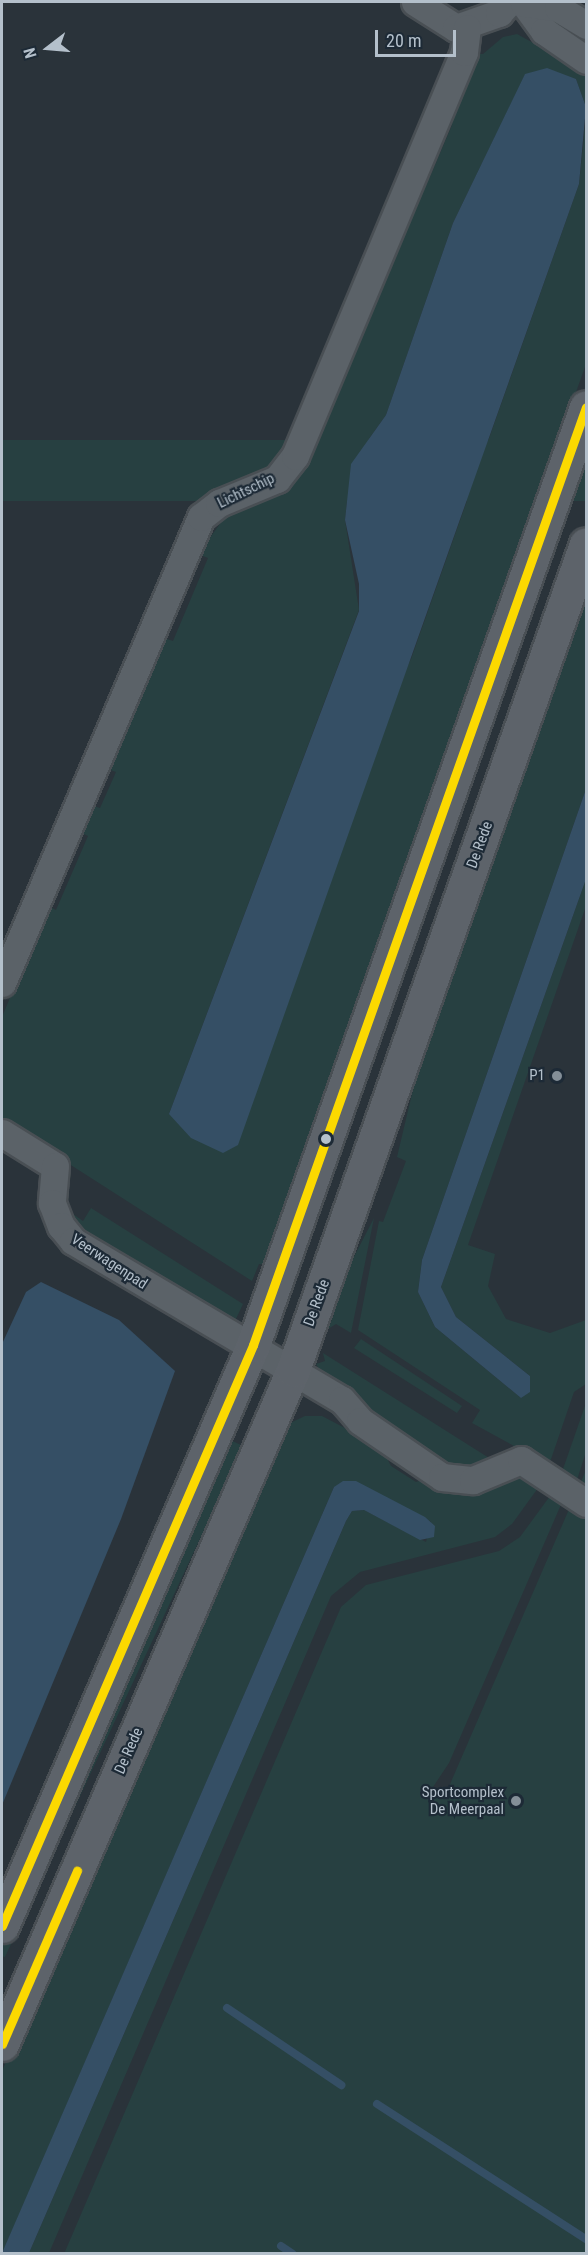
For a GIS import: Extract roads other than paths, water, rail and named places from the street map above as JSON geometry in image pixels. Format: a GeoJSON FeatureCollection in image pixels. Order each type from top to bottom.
{"type":"FeatureCollection","features":[{"type":"Feature","properties":{"kind":"main road"},"geometry":{"type":"LineString","coordinates":[[2,1926],[250,1353],[586,407]]}},
{"type":"Feature","properties":{"kind":"main road","name":"De Rede"},"geometry":{"type":"LineString","coordinates":[[2,2043],[290,1378],[586,544]]}},
{"type":"Feature","properties":{"kind":"street"},"geometry":{"type":"LineString","coordinates":[[415,2],[456,28],[467,28],[519,2],[558,8],[586,25]]}},
{"type":"Feature","properties":{"kind":"street"},"geometry":{"type":"LineString","coordinates":[[519,2],[544,31],[586,60]]}},
{"type":"Feature","properties":{"kind":"street","name":"Lichtschip"},"geometry":{"type":"LineString","coordinates":[[2,983],[201,517],[219,503],[277,479],[294,456],[464,52],[467,28]]}},
{"type":"Feature","properties":{"kind":"street","name":"Veerwagenpad"},"geometry":{"type":"LineString","coordinates":[[2,1133],[55,1166],[52,1203],[66,1234],[174,1304],[207,1316],[250,1353],[290,1378],[334,1416],[360,1421],[442,1477],[472,1480],[521,1460],[586,1503]]}},
{"type":"Feature","properties":{"kind":"water"},"geometry":{"type":"Polygon","coordinates":[[[547,68],[576,79],[586,107],[579,184],[238,1145],[223,1153],[191,1138],[169,1114],[359,611],[359,584],[345,520],[351,464],[386,415],[453,223],[525,74],[547,68]]]}},
{"type":"Feature","properties":{"kind":"water"},"geometry":{"type":"Polygon","coordinates":[[[586,789],[586,879],[441,1287],[456,1317],[530,1376],[530,1392],[521,1398],[435,1327],[418,1292],[422,1260],[586,789]]]}},
{"type":"Feature","properties":{"kind":"water"},"geometry":{"type":"Polygon","coordinates":[[[41,1282],[119,1320],[175,1371],[121,1519],[2,1805],[2,1344],[26,1292],[41,1282]]]}},
{"type":"Feature","properties":{"kind":"water"},"geometry":{"type":"Polygon","coordinates":[[[343,1481],[356,1481],[425,1517],[435,1526],[434,1537],[420,1540],[364,1510],[352,1511],[29,2253],[2,2253],[334,1487],[343,1481]]]}},
{"type":"Feature","properties":{"kind":"waterway"},"geometry":{"type":"LineString","coordinates":[[227,2008],[341,2085]]}},
{"type":"Feature","properties":{"kind":"waterway"},"geometry":{"type":"LineString","coordinates":[[377,2104],[586,2239]]}},
{"type":"Feature","properties":{"kind":"waterway"},"geometry":{"type":"LineString","coordinates":[[281,2246],[293,2254]]}},
{"type":"Feature","properties":{"kind":"place","name":"P1"},"geometry":{"type":"Point","coordinates":[557,1076]}},
{"type":"Feature","properties":{"kind":"place","name":"Sportcomplex De Meerpaal"},"geometry":{"type":"Point","coordinates":[516,1801]}}]}
